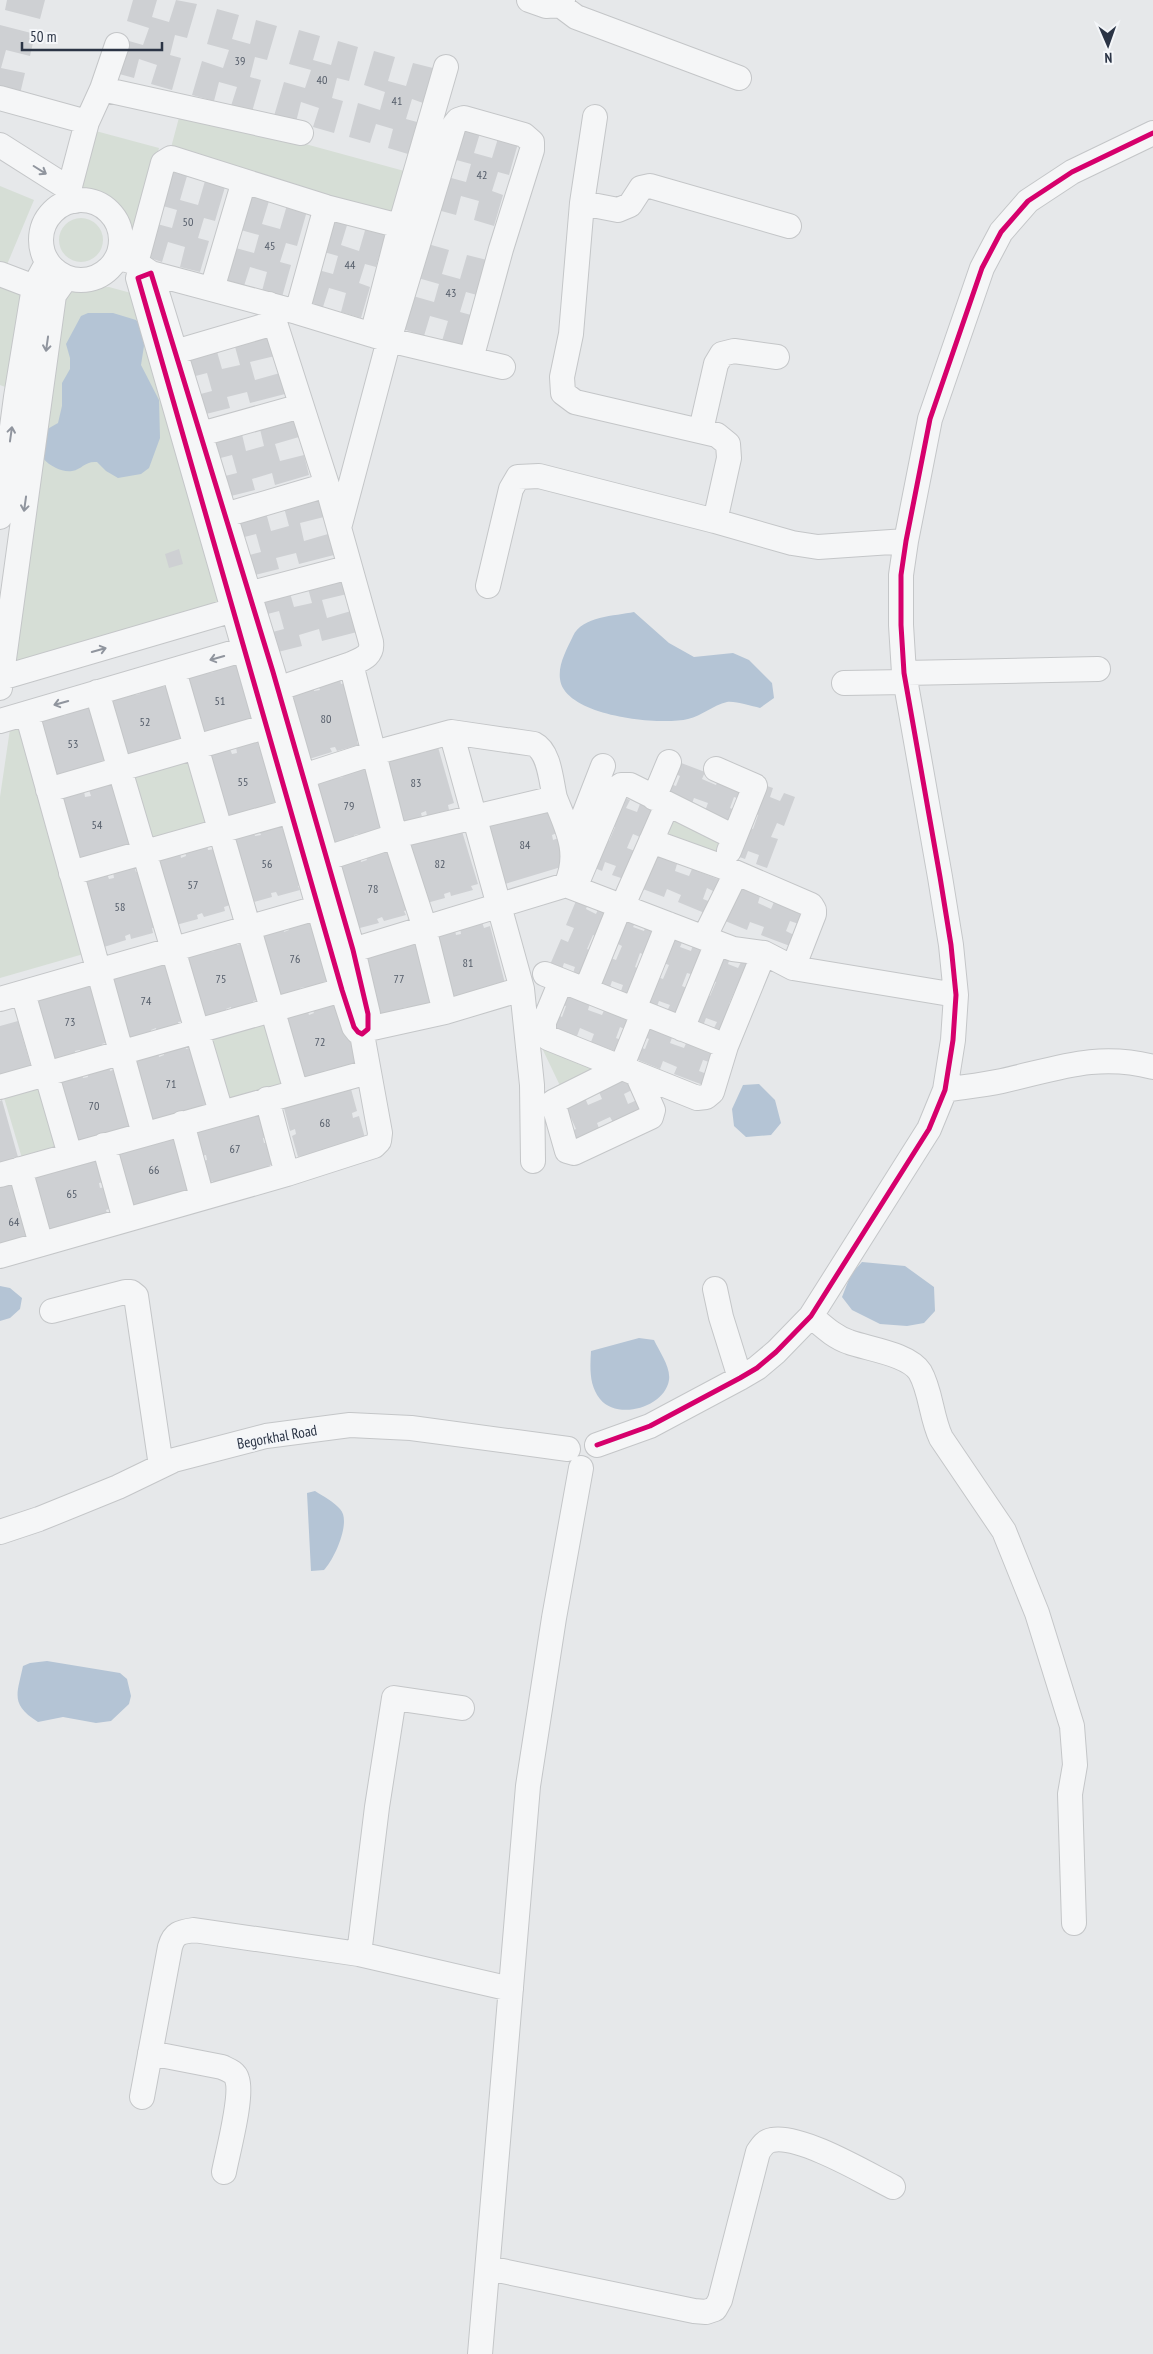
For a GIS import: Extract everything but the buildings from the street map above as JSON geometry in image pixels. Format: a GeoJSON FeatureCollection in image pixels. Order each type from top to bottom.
{"type":"FeatureCollection","features":[{"type":"Feature","properties":{"kind":"street"},"geometry":{"type":"LineString","coordinates":[[529,0],[546,6],[562,3],[576,17],[739,78]]}},
{"type":"Feature","properties":{"kind":"street"},"geometry":{"type":"LineString","coordinates":[[117,45],[102,89],[87,122],[67,200],[49,216],[43,227],[42,251],[47,263],[51,287],[8,569],[1,683],[350,567]]}},
{"type":"Feature","properties":{"kind":"street"},"geometry":{"type":"LineString","coordinates":[[339,528],[380,338],[400,226],[446,67]]}},
{"type":"Feature","properties":{"kind":"street"},"geometry":{"type":"LineString","coordinates":[[102,89],[301,133]]}},
{"type":"Feature","properties":{"kind":"street"},"geometry":{"type":"LineString","coordinates":[[0,98],[87,122]]}},
{"type":"Feature","properties":{"kind":"street"},"geometry":{"type":"LineString","coordinates":[[595,117],[582,203],[575,302],[562,378],[563,393],[574,402],[718,435],[728,444],[729,458],[715,521]]}},
{"type":"Feature","properties":{"kind":"street"},"geometry":{"type":"LineString","coordinates":[[380,338],[454,125],[458,120],[470,119],[524,135],[532,142],[532,150],[471,359]]}},
{"type":"Feature","properties":{"kind":"street"},"geometry":{"type":"LineString","coordinates":[[480,2354],[528,1786],[554,1618],[574,1459],[573,1441],[583,1437],[593,1440],[597,1445],[650,1426],[740,1378],[776,1352],[811,1316],[929,1128],[945,1090],[953,1040],[956,995],[940,876],[905,677],[901,625],[901,575],[930,419],[982,268],[1001,232],[1028,201],[1072,172],[1153,133]]}},
{"type":"Feature","properties":{"kind":"street"},"geometry":{"type":"LineString","coordinates":[[0,145],[63,185],[67,200]]}},
{"type":"Feature","properties":{"kind":"street"},"geometry":{"type":"LineString","coordinates":[[0,1256],[287,1174],[374,1146],[379,1141],[380,1133],[368,1072],[365,1031],[368,1014],[340,946],[254,647],[225,515],[202,434],[175,352],[130,268],[163,163],[166,160],[177,159],[326,207],[400,226]]}},
{"type":"Feature","properties":{"kind":"street"},"geometry":{"type":"LineString","coordinates":[[0,164],[51,197],[87,201],[99,204],[110,211],[121,233],[121,245],[244,603]]}},
{"type":"Feature","properties":{"kind":"street"},"geometry":{"type":"LineString","coordinates":[[212,289],[244,181]]}},
{"type":"Feature","properties":{"kind":"street"},"geometry":{"type":"LineString","coordinates":[[582,203],[610,210],[625,209],[641,188],[650,186],[790,226]]}},
{"type":"Feature","properties":{"kind":"street"},"geometry":{"type":"LineString","coordinates":[[297,312],[326,207]]}},
{"type":"Feature","properties":{"kind":"street"},"geometry":{"type":"LineString","coordinates":[[0,274],[51,287],[90,280],[130,268],[212,289],[272,314],[327,485],[372,646],[366,657],[351,664],[277,688]]}},
{"type":"Feature","properties":{"kind":"street"},"geometry":{"type":"LineString","coordinates":[[0,517],[8,393],[51,287]]}},
{"type":"Feature","properties":{"kind":"street"},"geometry":{"type":"LineString","coordinates":[[175,352],[272,314],[297,312],[380,338],[503,367]]}},
{"type":"Feature","properties":{"kind":"street"},"geometry":{"type":"LineString","coordinates":[[700,430],[716,364],[722,354],[734,351],[777,357]]}},
{"type":"Feature","properties":{"kind":"street"},"geometry":{"type":"LineString","coordinates":[[202,434],[302,406]]}},
{"type":"Feature","properties":{"kind":"street"},"geometry":{"type":"LineString","coordinates":[[488,586],[511,488],[518,477],[539,476],[715,521],[792,544],[818,547],[906,541]]}},
{"type":"Feature","properties":{"kind":"street"},"geometry":{"type":"LineString","coordinates":[[225,515],[327,485]]}},
{"type":"Feature","properties":{"kind":"street"},"geometry":{"type":"LineString","coordinates":[[0,721],[254,647]]}},
{"type":"Feature","properties":{"kind":"street"},"geometry":{"type":"LineString","coordinates":[[254,647],[277,688],[276,723],[302,776],[301,808],[326,858],[326,898]]}},
{"type":"Feature","properties":{"kind":"street"},"geometry":{"type":"LineString","coordinates":[[351,664],[395,836],[423,923],[445,1012]]}},
{"type":"Feature","properties":{"kind":"street"},"geometry":{"type":"LineString","coordinates":[[844,683],[905,677],[1098,669]]}},
{"type":"Feature","properties":{"kind":"street"},"geometry":{"type":"LineString","coordinates":[[174,671],[296,1091]]}},
{"type":"Feature","properties":{"kind":"street"},"geometry":{"type":"LineString","coordinates":[[97,692],[221,1112]]}},
{"type":"Feature","properties":{"kind":"street"},"geometry":{"type":"LineString","coordinates":[[27,713],[144,1134]]}},
{"type":"Feature","properties":{"kind":"street"},"geometry":{"type":"LineString","coordinates":[[48,790],[276,723]]}},
{"type":"Feature","properties":{"kind":"street"},"geometry":{"type":"LineString","coordinates":[[302,776],[374,753],[451,732],[534,744],[540,747],[546,760],[555,798],[572,843],[572,879]]}},
{"type":"Feature","properties":{"kind":"street"},"geometry":{"type":"LineString","coordinates":[[451,732],[522,989],[532,1085],[533,1161]]}},
{"type":"Feature","properties":{"kind":"street"},"geometry":{"type":"LineString","coordinates":[[586,990],[623,901],[651,841],[669,762]]}},
{"type":"Feature","properties":{"kind":"street"},"geometry":{"type":"LineString","coordinates":[[572,843],[603,766]]}},
{"type":"Feature","properties":{"kind":"street"},"geometry":{"type":"LineString","coordinates":[[682,1029],[713,936],[729,870],[734,837],[756,786],[716,769]]}},
{"type":"Feature","properties":{"kind":"street"},"geometry":{"type":"LineString","coordinates":[[572,879],[617,788],[626,784],[734,837]]}},
{"type":"Feature","properties":{"kind":"street"},"geometry":{"type":"LineString","coordinates":[[326,858],[395,836],[555,798]]}},
{"type":"Feature","properties":{"kind":"street"},"geometry":{"type":"LineString","coordinates":[[71,873],[301,808]]}},
{"type":"Feature","properties":{"kind":"street"},"geometry":{"type":"LineString","coordinates":[[651,841],[729,870],[814,907],[814,914],[793,968]]}},
{"type":"Feature","properties":{"kind":"street"},"geometry":{"type":"LineString","coordinates":[[340,946],[572,879],[713,936]]}},
{"type":"Feature","properties":{"kind":"street"},"geometry":{"type":"LineString","coordinates":[[0,984],[96,964],[326,898]]}},
{"type":"Feature","properties":{"kind":"street"},"geometry":{"type":"LineString","coordinates":[[623,901],[668,924],[713,936],[736,938],[757,952],[793,968],[956,995]]}},
{"type":"Feature","properties":{"kind":"street"},"geometry":{"type":"LineString","coordinates":[[629,1071],[638,1011],[668,924]]}},
{"type":"Feature","properties":{"kind":"street"},"geometry":{"type":"LineString","coordinates":[[340,946],[342,990],[354,1027],[358,1032],[445,1012],[522,989]]}},
{"type":"Feature","properties":{"kind":"street"},"geometry":{"type":"LineString","coordinates":[[726,1046],[553,978],[544,1022],[544,1033],[548,1038],[697,1098],[702,1098],[712,1092],[757,952]]}},
{"type":"Feature","properties":{"kind":"street"},"geometry":{"type":"LineString","coordinates":[[0,999],[23,993],[96,964]]}},
{"type":"Feature","properties":{"kind":"street"},"geometry":{"type":"LineString","coordinates":[[0,1087],[342,990]]}},
{"type":"Feature","properties":{"kind":"street"},"geometry":{"type":"LineString","coordinates":[[23,993],[70,1155]]}},
{"type":"Feature","properties":{"kind":"street"},"geometry":{"type":"LineString","coordinates":[[945,1090],[1000,1081],[1084,1061],[1121,1060],[1153,1067]]}},
{"type":"Feature","properties":{"kind":"street"},"geometry":{"type":"LineString","coordinates":[[41,1244],[10,1172],[368,1072]]}},
{"type":"Feature","properties":{"kind":"street"},"geometry":{"type":"LineString","coordinates":[[267,1099],[287,1174]]}},
{"type":"Feature","properties":{"kind":"street"},"geometry":{"type":"LineString","coordinates":[[182,1123],[202,1198]]}},
{"type":"Feature","properties":{"kind":"street"},"geometry":{"type":"LineString","coordinates":[[104,1145],[125,1220]]}},
{"type":"Feature","properties":{"kind":"street"},"geometry":{"type":"LineString","coordinates":[[716,1289],[721,1317],[740,1378]]}},
{"type":"Feature","properties":{"kind":"street"},"geometry":{"type":"LineString","coordinates":[[52,1312],[125,1292],[131,1292],[136,1296],[161,1466]]}},
{"type":"Feature","properties":{"kind":"street"},"geometry":{"type":"LineString","coordinates":[[811,1316],[830,1332],[848,1342],[909,1361],[918,1370],[925,1383],[935,1425],[941,1438],[1004,1531],[1037,1613],[1072,1726],[1075,1765],[1070,1794],[1074,1923]]}},
{"type":"Feature","properties":{"kind":"street","name":"Begorkhal Road"},"geometry":{"type":"LineString","coordinates":[[0,1532],[38,1519],[174,1460],[266,1436],[350,1425],[411,1428],[574,1459]]}},
{"type":"Feature","properties":{"kind":"street"},"geometry":{"type":"LineString","coordinates":[[359,1954],[377,1807],[394,1698],[462,1708]]}},
{"type":"Feature","properties":{"kind":"street"},"geometry":{"type":"LineString","coordinates":[[142,2097],[170,1947],[173,1938],[178,1932],[194,1930],[359,1954],[511,1989]]}},
{"type":"Feature","properties":{"kind":"street"},"geometry":{"type":"LineString","coordinates":[[150,2053],[222,2067],[237,2077],[238,2102],[224,2172]]}},
{"type":"Feature","properties":{"kind":"street"},"geometry":{"type":"LineString","coordinates":[[488,2268],[706,2312],[715,2309],[720,2300],[758,2152],[763,2144],[772,2140],[782,2140],[816,2149],[893,2187]]}},
{"type":"Feature","properties":{"kind":"shaded area"},"geometry":{"type":"Polygon","coordinates":[[[181,110],[408,172],[394,220],[168,159],[181,110]]]}},
{"type":"Feature","properties":{"kind":"shaded area"},"geometry":{"type":"Polygon","coordinates":[[[92,130],[159,148],[136,233],[124,230],[116,215],[105,204],[88,197],[77,185],[92,130]]]}},
{"type":"Feature","properties":{"kind":"shaded area"},"geometry":{"type":"Polygon","coordinates":[[[0,186],[34,200],[6,267],[0,265],[0,186]]]}},
{"type":"Feature","properties":{"kind":"shaded area"},"geometry":{"type":"Polygon","coordinates":[[[81,218],[93,222],[99,228],[103,240],[99,252],[93,258],[81,262],[69,258],[63,252],[59,240],[63,228],[69,222],[81,218]]]}},
{"type":"Feature","properties":{"kind":"shaded area"},"geometry":{"type":"Polygon","coordinates":[[[0,278],[27,288],[13,390],[0,385],[0,278]]]}},
{"type":"Feature","properties":{"kind":"shaded area"},"geometry":{"type":"Polygon","coordinates":[[[109,287],[131,293],[225,605],[8,667],[58,313],[67,294],[85,288],[109,287]]]}},
{"type":"Feature","properties":{"kind":"shaded area"},"geometry":{"type":"Polygon","coordinates":[[[21,726],[87,953],[0,978],[0,797],[10,729],[21,726]]]}},
{"type":"Feature","properties":{"kind":"shaded area"},"geometry":{"type":"Polygon","coordinates":[[[192,753],[214,827],[147,847],[125,772],[192,753]]]}},
{"type":"Feature","properties":{"kind":"shaded area"},"geometry":{"type":"Polygon","coordinates":[[[661,810],[731,839],[718,871],[648,842],[661,810]]]}},
{"type":"Feature","properties":{"kind":"shaded area"},"geometry":{"type":"Polygon","coordinates":[[[270,1013],[292,1088],[224,1108],[202,1033],[270,1013]]]}},
{"type":"Feature","properties":{"kind":"shaded area"},"geometry":{"type":"Polygon","coordinates":[[[541,1046],[611,1072],[564,1094],[541,1046]]]}},
{"type":"Feature","properties":{"kind":"shaded area"},"geometry":{"type":"Polygon","coordinates":[[[44,1078],[66,1153],[24,1165],[2,1091],[44,1078]]]}},
{"type":"Feature","properties":{"kind":"water"},"geometry":{"type":"Polygon","coordinates":[[[88,313],[113,313],[136,320],[146,333],[141,365],[159,400],[160,438],[149,468],[141,474],[118,478],[106,471],[97,462],[89,463],[76,470],[66,471],[58,469],[45,461],[41,453],[44,431],[58,423],[62,406],[62,383],[70,369],[70,358],[66,344],[81,316],[88,313]]]}},
{"type":"Feature","properties":{"kind":"water"},"geometry":{"type":"Polygon","coordinates":[[[634,612],[669,643],[694,657],[733,653],[749,660],[772,683],[774,698],[760,708],[727,702],[693,718],[674,721],[656,721],[615,716],[578,702],[565,692],[560,679],[562,662],[577,629],[600,618],[634,612]]]}},
{"type":"Feature","properties":{"kind":"water"},"geometry":{"type":"Polygon","coordinates":[[[759,1084],[775,1100],[781,1123],[771,1135],[746,1137],[734,1126],[732,1109],[743,1085],[759,1084]]]}},
{"type":"Feature","properties":{"kind":"water"},"geometry":{"type":"Polygon","coordinates":[[[862,1262],[905,1266],[934,1287],[935,1311],[924,1323],[907,1326],[880,1324],[852,1310],[842,1297],[851,1274],[862,1262]]]}},
{"type":"Feature","properties":{"kind":"water"},"geometry":{"type":"Polygon","coordinates":[[[0,1286],[10,1288],[22,1298],[20,1309],[10,1318],[0,1321],[0,1286]]]}},
{"type":"Feature","properties":{"kind":"water"},"geometry":{"type":"Polygon","coordinates":[[[639,1338],[654,1340],[668,1370],[669,1380],[666,1389],[650,1404],[640,1408],[629,1410],[608,1406],[596,1394],[592,1382],[591,1351],[639,1338]]]}},
{"type":"Feature","properties":{"kind":"water"},"geometry":{"type":"Polygon","coordinates":[[[315,1491],[340,1509],[344,1522],[337,1549],[328,1565],[324,1570],[311,1571],[307,1493],[315,1491]]]}},
{"type":"Feature","properties":{"kind":"water"},"geometry":{"type":"Polygon","coordinates":[[[47,1661],[120,1673],[127,1679],[131,1696],[129,1704],[111,1721],[96,1723],[63,1717],[38,1722],[29,1716],[19,1704],[18,1692],[23,1666],[30,1663],[47,1661]]]}},
{"type":"Feature","properties":{"kind":"cycle path"},"geometry":{"type":"LineString","coordinates":[[597,1445],[650,1426],[740,1378],[757,1368],[776,1352],[811,1316],[929,1129],[945,1090],[953,1040],[956,995],[951,945],[904,673],[901,625],[901,575],[930,419],[982,268],[1001,232],[1028,201],[1072,172],[1153,133]]}},
{"type":"Feature","properties":{"kind":"cycle path"},"geometry":{"type":"LineString","coordinates":[[151,273],[273,672],[353,950],[368,1014],[368,1029],[362,1034],[354,1027],[342,990],[138,278],[151,273]]}}]}
